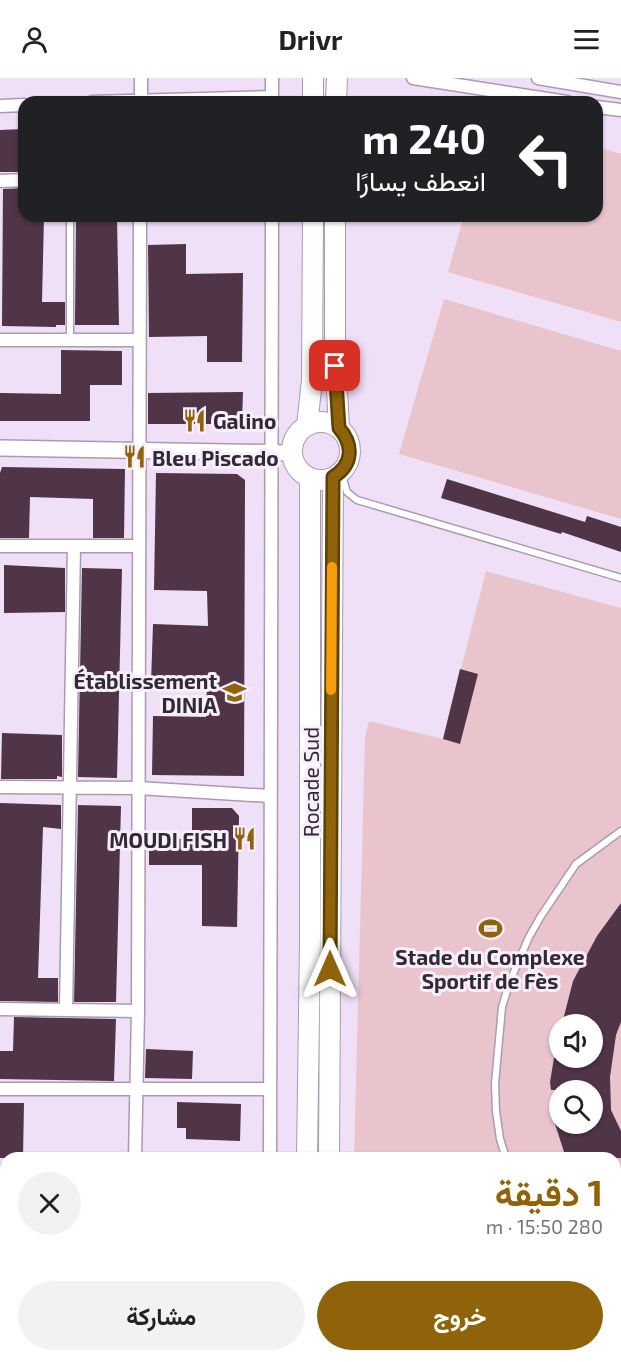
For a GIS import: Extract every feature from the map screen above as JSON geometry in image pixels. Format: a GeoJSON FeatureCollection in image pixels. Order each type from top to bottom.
{"type":"FeatureCollection","features":[{"type":"Feature","properties":{"kind":"highway"},"geometry":{"type":"LineString","coordinates":[[313,78],[313,96]]}},
{"type":"Feature","properties":{"kind":"highway"},"geometry":{"type":"LineString","coordinates":[[336,96],[337,78]]}},
{"type":"Feature","properties":{"kind":"highway"},"geometry":{"type":"LineString","coordinates":[[307,426],[312,380],[313,222]]}},
{"type":"Feature","properties":{"kind":"highway"},"geometry":{"type":"LineString","coordinates":[[335,222],[335,362],[339,428]]}},
{"type":"Feature","properties":{"kind":"highway"},"geometry":{"type":"LineString","coordinates":[[318,422],[329,423],[339,428],[346,436],[350,446],[347,465],[337,475],[321,480],[310,478],[298,468],[292,453],[296,437],[307,426],[318,422]]}},
{"type":"Feature","properties":{"kind":"highway","name":"Rocade Sud"},"geometry":{"type":"LineString","coordinates":[[329,1152],[337,475]]}},
{"type":"Feature","properties":{"kind":"highway","name":"Rocade Sud"},"geometry":{"type":"LineString","coordinates":[[307,1152],[310,941],[310,478]]}},
{"type":"Feature","properties":{"kind":"street"},"geometry":{"type":"LineString","coordinates":[[141,78],[141,96]]}},
{"type":"Feature","properties":{"kind":"street"},"geometry":{"type":"LineString","coordinates":[[272,78],[272,96]]}},
{"type":"Feature","properties":{"kind":"street"},"geometry":{"type":"LineString","coordinates":[[413,78],[528,96]]}},
{"type":"Feature","properties":{"kind":"street"},"geometry":{"type":"LineString","coordinates":[[538,78],[621,92]]}},
{"type":"Feature","properties":{"kind":"street"},"geometry":{"type":"LineString","coordinates":[[0,106],[18,105]]}},
{"type":"Feature","properties":{"kind":"street"},"geometry":{"type":"LineString","coordinates":[[603,108],[621,110]]}},
{"type":"Feature","properties":{"kind":"street"},"geometry":{"type":"LineString","coordinates":[[0,181],[18,180]]}},
{"type":"Feature","properties":{"kind":"street"},"geometry":{"type":"LineString","coordinates":[[135,1152],[138,1011],[140,222]]}},
{"type":"Feature","properties":{"kind":"street"},"geometry":{"type":"LineString","coordinates":[[270,1152],[272,222]]}},
{"type":"Feature","properties":{"kind":"street"},"geometry":{"type":"LineString","coordinates":[[0,340],[139,340]]}},
{"type":"Feature","properties":{"kind":"street"},"geometry":{"type":"LineString","coordinates":[[0,448],[292,453]]}},
{"type":"Feature","properties":{"kind":"street"},"geometry":{"type":"LineString","coordinates":[[0,557],[0,546],[139,546]]}},
{"type":"Feature","properties":{"kind":"street"},"geometry":{"type":"LineString","coordinates":[[66,1010],[74,546]]}},
{"type":"Feature","properties":{"kind":"street"},"geometry":{"type":"LineString","coordinates":[[0,787],[138,788],[270,796]]}},
{"type":"Feature","properties":{"kind":"street"},"geometry":{"type":"LineString","coordinates":[[0,1010],[138,1011]]}},
{"type":"Feature","properties":{"kind":"street"},"geometry":{"type":"LineString","coordinates":[[0,1089],[270,1089]]}},
{"type":"Feature","properties":{"kind":"lane"},"geometry":{"type":"LineString","coordinates":[[70,222],[70,340]]}},
{"type":"Feature","properties":{"kind":"lane"},"geometry":{"type":"LineString","coordinates":[[337,475],[347,492],[357,500],[621,578]]}},
{"type":"Feature","properties":{"kind":"lane"},"geometry":{"type":"LineString","coordinates":[[504,1152],[500,1140],[495,1084],[502,1006],[510,981],[532,930],[576,864],[621,831]]}},
{"type":"Feature","properties":{"kind":"shaded area"},"geometry":{"type":"Polygon","coordinates":[[[603,149],[621,154],[621,322],[448,272],[462,222],[603,222],[603,149]]]}},
{"type":"Feature","properties":{"kind":"shaded area"},"geometry":{"type":"Polygon","coordinates":[[[444,299],[621,351],[621,519],[399,454],[444,299]]]}},
{"type":"Feature","properties":{"kind":"shaded area","name":"Stade du Complexe Sportif de Fès"},"geometry":{"type":"Polygon","coordinates":[[[486,571],[621,608],[621,1152],[354,1152],[365,737],[369,721],[443,739],[486,571]]]}},
{"type":"Feature","properties":{"kind":"building"},"geometry":{"type":"Polygon","coordinates":[[[18,129],[18,172],[0,172],[0,130],[18,129]]]}},
{"type":"Feature","properties":{"kind":"building"},"geometry":{"type":"Polygon","coordinates":[[[18,188],[18,222],[44,222],[42,302],[65,302],[65,325],[56,325],[56,327],[2,326],[3,189],[18,188]]]}},
{"type":"Feature","properties":{"kind":"building"},"geometry":{"type":"Polygon","coordinates":[[[76,222],[117,222],[119,325],[75,325],[76,222]]]}},
{"type":"Feature","properties":{"kind":"building"},"geometry":{"type":"Polygon","coordinates":[[[186,244],[186,274],[243,273],[242,362],[207,362],[207,336],[149,337],[148,245],[186,244]]]}},
{"type":"Feature","properties":{"kind":"building"},"geometry":{"type":"Polygon","coordinates":[[[61,350],[122,351],[122,385],[90,385],[90,421],[0,421],[0,393],[61,394],[61,350]]]}},
{"type":"Feature","properties":{"kind":"building"},"geometry":{"type":"Polygon","coordinates":[[[243,392],[242,424],[148,424],[148,393],[243,392]]]}},
{"type":"Feature","properties":{"kind":"building"},"geometry":{"type":"Polygon","coordinates":[[[2,467],[125,469],[124,538],[93,538],[93,499],[30,497],[29,538],[0,538],[0,473],[2,467]]]}},
{"type":"Feature","properties":{"kind":"building"},"geometry":{"type":"Polygon","coordinates":[[[156,473],[237,474],[245,480],[244,776],[152,775],[153,716],[206,717],[207,684],[151,683],[153,624],[208,626],[207,591],[154,590],[156,473]]]}},
{"type":"Feature","properties":{"kind":"building"},"geometry":{"type":"Polygon","coordinates":[[[447,479],[585,522],[587,516],[621,527],[621,552],[562,532],[561,534],[441,498],[447,479]]]}},
{"type":"Feature","properties":{"kind":"building"},"geometry":{"type":"Polygon","coordinates":[[[4,565],[65,568],[65,612],[4,613],[4,565]]]}},
{"type":"Feature","properties":{"kind":"building"},"geometry":{"type":"Polygon","coordinates":[[[82,568],[122,569],[117,778],[78,777],[82,568]]]}},
{"type":"Feature","properties":{"kind":"building"},"geometry":{"type":"Polygon","coordinates":[[[460,669],[478,674],[460,744],[443,739],[460,669]]]}},
{"type":"Feature","properties":{"kind":"building"},"geometry":{"type":"Polygon","coordinates":[[[2,733],[62,735],[62,777],[57,776],[57,779],[1,779],[2,733]]]}},
{"type":"Feature","properties":{"kind":"building"},"geometry":{"type":"Polygon","coordinates":[[[0,803],[61,805],[61,829],[43,827],[38,978],[58,978],[58,1002],[0,1001],[0,803]]]}},
{"type":"Feature","properties":{"kind":"building"},"geometry":{"type":"Polygon","coordinates":[[[78,805],[121,806],[116,1002],[74,1002],[78,805]]]}},
{"type":"Feature","properties":{"kind":"building"},"geometry":{"type":"Polygon","coordinates":[[[192,808],[232,808],[239,816],[237,927],[202,926],[202,865],[149,865],[149,838],[192,839],[192,808]]]}},
{"type":"Feature","properties":{"kind":"building"},"geometry":{"type":"Polygon","coordinates":[[[621,903],[621,1022],[616,1035],[610,1077],[611,1110],[621,1131],[621,1152],[564,1152],[558,1134],[603,1134],[603,1080],[550,1080],[552,1068],[603,1068],[603,1014],[565,1014],[573,981],[597,936],[621,903]]]}},
{"type":"Feature","properties":{"kind":"building"},"geometry":{"type":"Polygon","coordinates":[[[14,1017],[116,1019],[114,1081],[0,1079],[0,1051],[13,1051],[14,1017]]]}},
{"type":"Feature","properties":{"kind":"building"},"geometry":{"type":"Polygon","coordinates":[[[146,1049],[193,1051],[192,1079],[145,1078],[146,1049]]]}},
{"type":"Feature","properties":{"kind":"building"},"geometry":{"type":"Polygon","coordinates":[[[177,1102],[241,1104],[240,1141],[186,1139],[186,1128],[177,1128],[177,1102]]]}},
{"type":"Feature","properties":{"kind":"building"},"geometry":{"type":"Polygon","coordinates":[[[0,1103],[24,1103],[23,1152],[0,1152],[0,1103]]]}},
{"type":"Feature","properties":{"kind":"slow traffic"},"geometry":{"type":"LineString","coordinates":[[331,690],[332,567]]}},
{"type":"Feature","properties":{"kind":"place","name":"Galino"},"geometry":{"type":"Point","coordinates":[195,420]}},
{"type":"Feature","properties":{"kind":"place","name":"Bleu Piscado"},"geometry":{"type":"Point","coordinates":[134,457]}},
{"type":"Feature","properties":{"kind":"place","name":"Établissement DINIA"},"geometry":{"type":"Point","coordinates":[235,692]}},
{"type":"Feature","properties":{"kind":"place","name":"MOUDI FISH"},"geometry":{"type":"Point","coordinates":[245,839]}},
{"type":"Feature","properties":{"kind":"place","name":"Stade du Complexe Sportif de Fès"},"geometry":{"type":"Point","coordinates":[490,928]}},
{"type":"Feature","properties":{"kind":"route"},"geometry":{"type":"LineString","coordinates":[[330,969],[333,477],[347,465],[350,455],[350,446],[346,436],[339,428],[335,366]]}}]}
